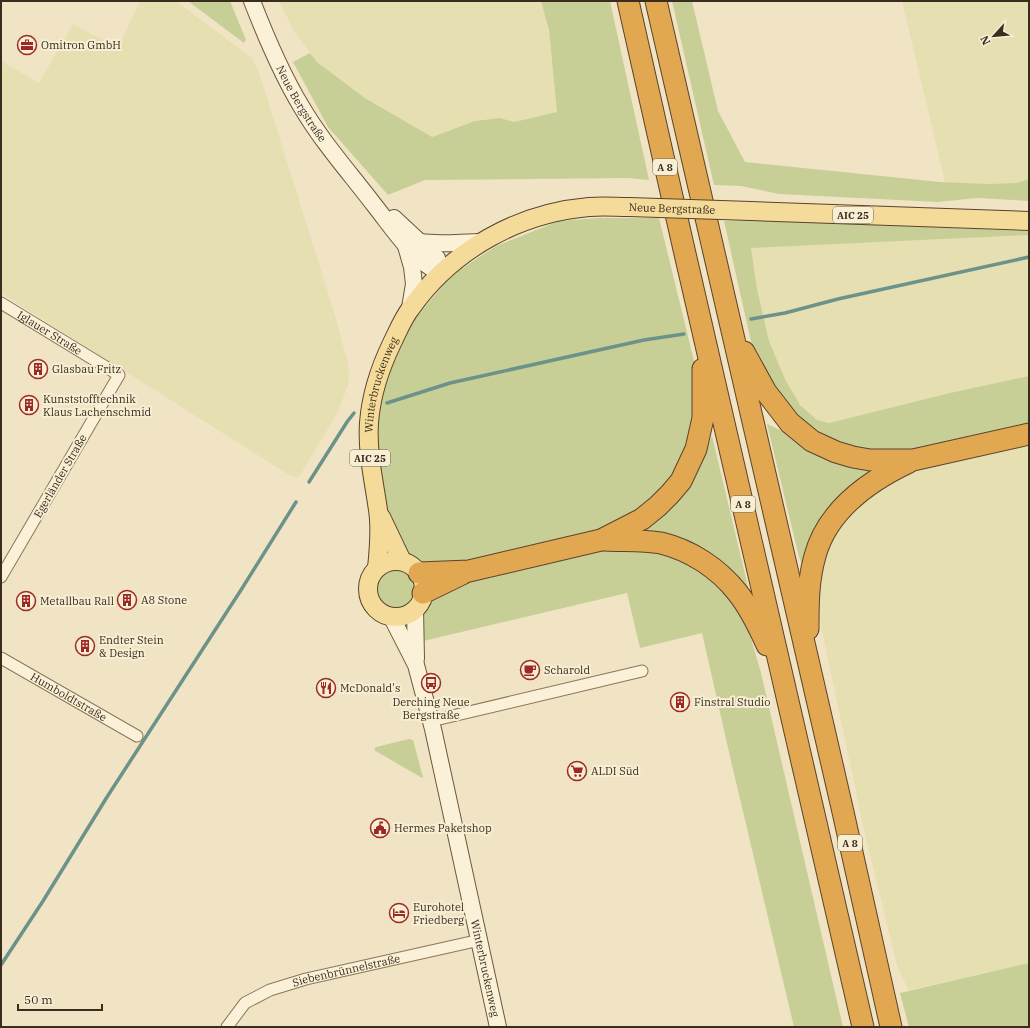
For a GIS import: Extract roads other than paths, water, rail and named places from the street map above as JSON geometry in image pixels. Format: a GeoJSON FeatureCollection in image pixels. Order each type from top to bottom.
{"type":"FeatureCollection","features":[{"type":"Feature","properties":{"kind":"highway","name":"A 8"},"geometry":{"type":"LineString","coordinates":[[628,1],[682,245],[704,333],[863,1027]]}},
{"type":"Feature","properties":{"kind":"highway","name":"A 8"},"geometry":{"type":"LineString","coordinates":[[656,1],[843,812],[891,1027]]}},
{"type":"Feature","properties":{"kind":"highway"},"geometry":{"type":"LineString","coordinates":[[730,327],[773,402],[790,423],[801,433],[824,447],[853,457],[883,460],[913,460],[1029,434]]}},
{"type":"Feature","properties":{"kind":"highway"},"geometry":{"type":"LineString","coordinates":[[410,567],[469,571],[601,540],[642,519],[658,506],[681,481],[696,448],[703,418],[704,333]]}},
{"type":"Feature","properties":{"kind":"highway"},"geometry":{"type":"LineString","coordinates":[[808,662],[810,588],[815,556],[822,539],[841,510],[856,495],[873,482],[913,460]]}},
{"type":"Feature","properties":{"kind":"highway"},"geometry":{"type":"LineString","coordinates":[[601,540],[636,541],[661,544],[691,555],[709,566],[728,582],[743,600],[757,624],[782,675]]}},
{"type":"Feature","properties":{"kind":"highway"},"geometry":{"type":"LineString","coordinates":[[419,601],[469,571]]}},
{"type":"Feature","properties":{"kind":"main road","name":"Neue Bergstraße"},"geometry":{"type":"LineString","coordinates":[[440,273],[461,256],[482,242],[518,224],[544,215],[589,207],[629,207],[1029,221]]}},
{"type":"Feature","properties":{"kind":"main road","name":"Winterbruckenweg"},"geometry":{"type":"LineString","coordinates":[[378,568],[378,512],[369,448],[369,423],[372,403],[382,364],[410,308],[440,273]]}},
{"type":"Feature","properties":{"kind":"main road","name":"Winterbruckenweg"},"geometry":{"type":"LineString","coordinates":[[378,512],[410,567]]}},
{"type":"Feature","properties":{"kind":"main road"},"geometry":{"type":"LineString","coordinates":[[393,561],[410,567],[424,586],[419,601],[408,614],[391,616],[383,613],[376,608],[368,592],[372,574],[385,563],[393,561]]}},
{"type":"Feature","properties":{"kind":"street","name":"Neue Bergstraße"},"geometry":{"type":"LineString","coordinates":[[252,1],[270,45],[300,106],[337,159],[367,195],[413,242],[428,267],[440,273]]}},
{"type":"Feature","properties":{"kind":"street","name":"AIC 25"},"geometry":{"type":"LineString","coordinates":[[410,308],[414,284],[412,267],[413,242],[448,244],[460,242],[482,242]]}},
{"type":"Feature","properties":{"kind":"street","name":"Iglauer Straße"},"geometry":{"type":"LineString","coordinates":[[1,302],[119,375]]}},
{"type":"Feature","properties":{"kind":"street","name":"Egerländer Straße"},"geometry":{"type":"LineString","coordinates":[[1,577],[119,375]]}},
{"type":"Feature","properties":{"kind":"street","name":"Winterbruckenweg"},"geometry":{"type":"LineString","coordinates":[[416,665],[419,601]]}},
{"type":"Feature","properties":{"kind":"street","name":"Winterbruckenweg"},"geometry":{"type":"LineString","coordinates":[[391,616],[416,665],[431,721],[498,1027]]}},
{"type":"Feature","properties":{"kind":"street","name":"Humboldtstraße"},"geometry":{"type":"LineString","coordinates":[[1,658],[137,736]]}},
{"type":"Feature","properties":{"kind":"street"},"geometry":{"type":"LineString","coordinates":[[431,721],[642,671]]}},
{"type":"Feature","properties":{"kind":"street","name":"Siebenbrünnelstraße"},"geometry":{"type":"LineString","coordinates":[[227,1027],[245,1003],[270,990],[306,979],[480,940]]}},
{"type":"Feature","properties":{"kind":"waterway"},"geometry":{"type":"LineString","coordinates":[[751,319],[785,313],[838,299],[1029,257]]}},
{"type":"Feature","properties":{"kind":"waterway"},"geometry":{"type":"LineString","coordinates":[[387,403],[450,383],[644,340],[684,334]]}},
{"type":"Feature","properties":{"kind":"waterway"},"geometry":{"type":"LineString","coordinates":[[309,482],[354,413]]}},
{"type":"Feature","properties":{"kind":"waterway"},"geometry":{"type":"LineString","coordinates":[[1,965],[296,502]]}},
{"type":"Feature","properties":{"kind":"place","name":"Omitron GmbH"},"geometry":{"type":"Point","coordinates":[27,45]}},
{"type":"Feature","properties":{"kind":"place","name":"Glasbau Fritz"},"geometry":{"type":"Point","coordinates":[38,369]}},
{"type":"Feature","properties":{"kind":"place","name":"Kunststofftechnik Klaus Lachenschmid"},"geometry":{"type":"Point","coordinates":[29,405]}},
{"type":"Feature","properties":{"kind":"place","name":"A8 Stone"},"geometry":{"type":"Point","coordinates":[127,600]}},
{"type":"Feature","properties":{"kind":"place","name":"Metallbau Rall"},"geometry":{"type":"Point","coordinates":[26,601]}},
{"type":"Feature","properties":{"kind":"place","name":"Endter Stein & Design"},"geometry":{"type":"Point","coordinates":[85,646]}},
{"type":"Feature","properties":{"kind":"place","name":"Scharold"},"geometry":{"type":"Point","coordinates":[530,670]}},
{"type":"Feature","properties":{"kind":"place","name":"Derching Neue Bergstraße"},"geometry":{"type":"Point","coordinates":[431,683]}},
{"type":"Feature","properties":{"kind":"place","name":"McDonald's"},"geometry":{"type":"Point","coordinates":[326,688]}},
{"type":"Feature","properties":{"kind":"place","name":"Finstral Studio"},"geometry":{"type":"Point","coordinates":[680,702]}},
{"type":"Feature","properties":{"kind":"place","name":"ALDI Süd"},"geometry":{"type":"Point","coordinates":[577,771]}},
{"type":"Feature","properties":{"kind":"place","name":"Hermes Paketshop"},"geometry":{"type":"Point","coordinates":[380,828]}},
{"type":"Feature","properties":{"kind":"place","name":"Eurohotel Friedberg"},"geometry":{"type":"Point","coordinates":[399,913]}}]}
